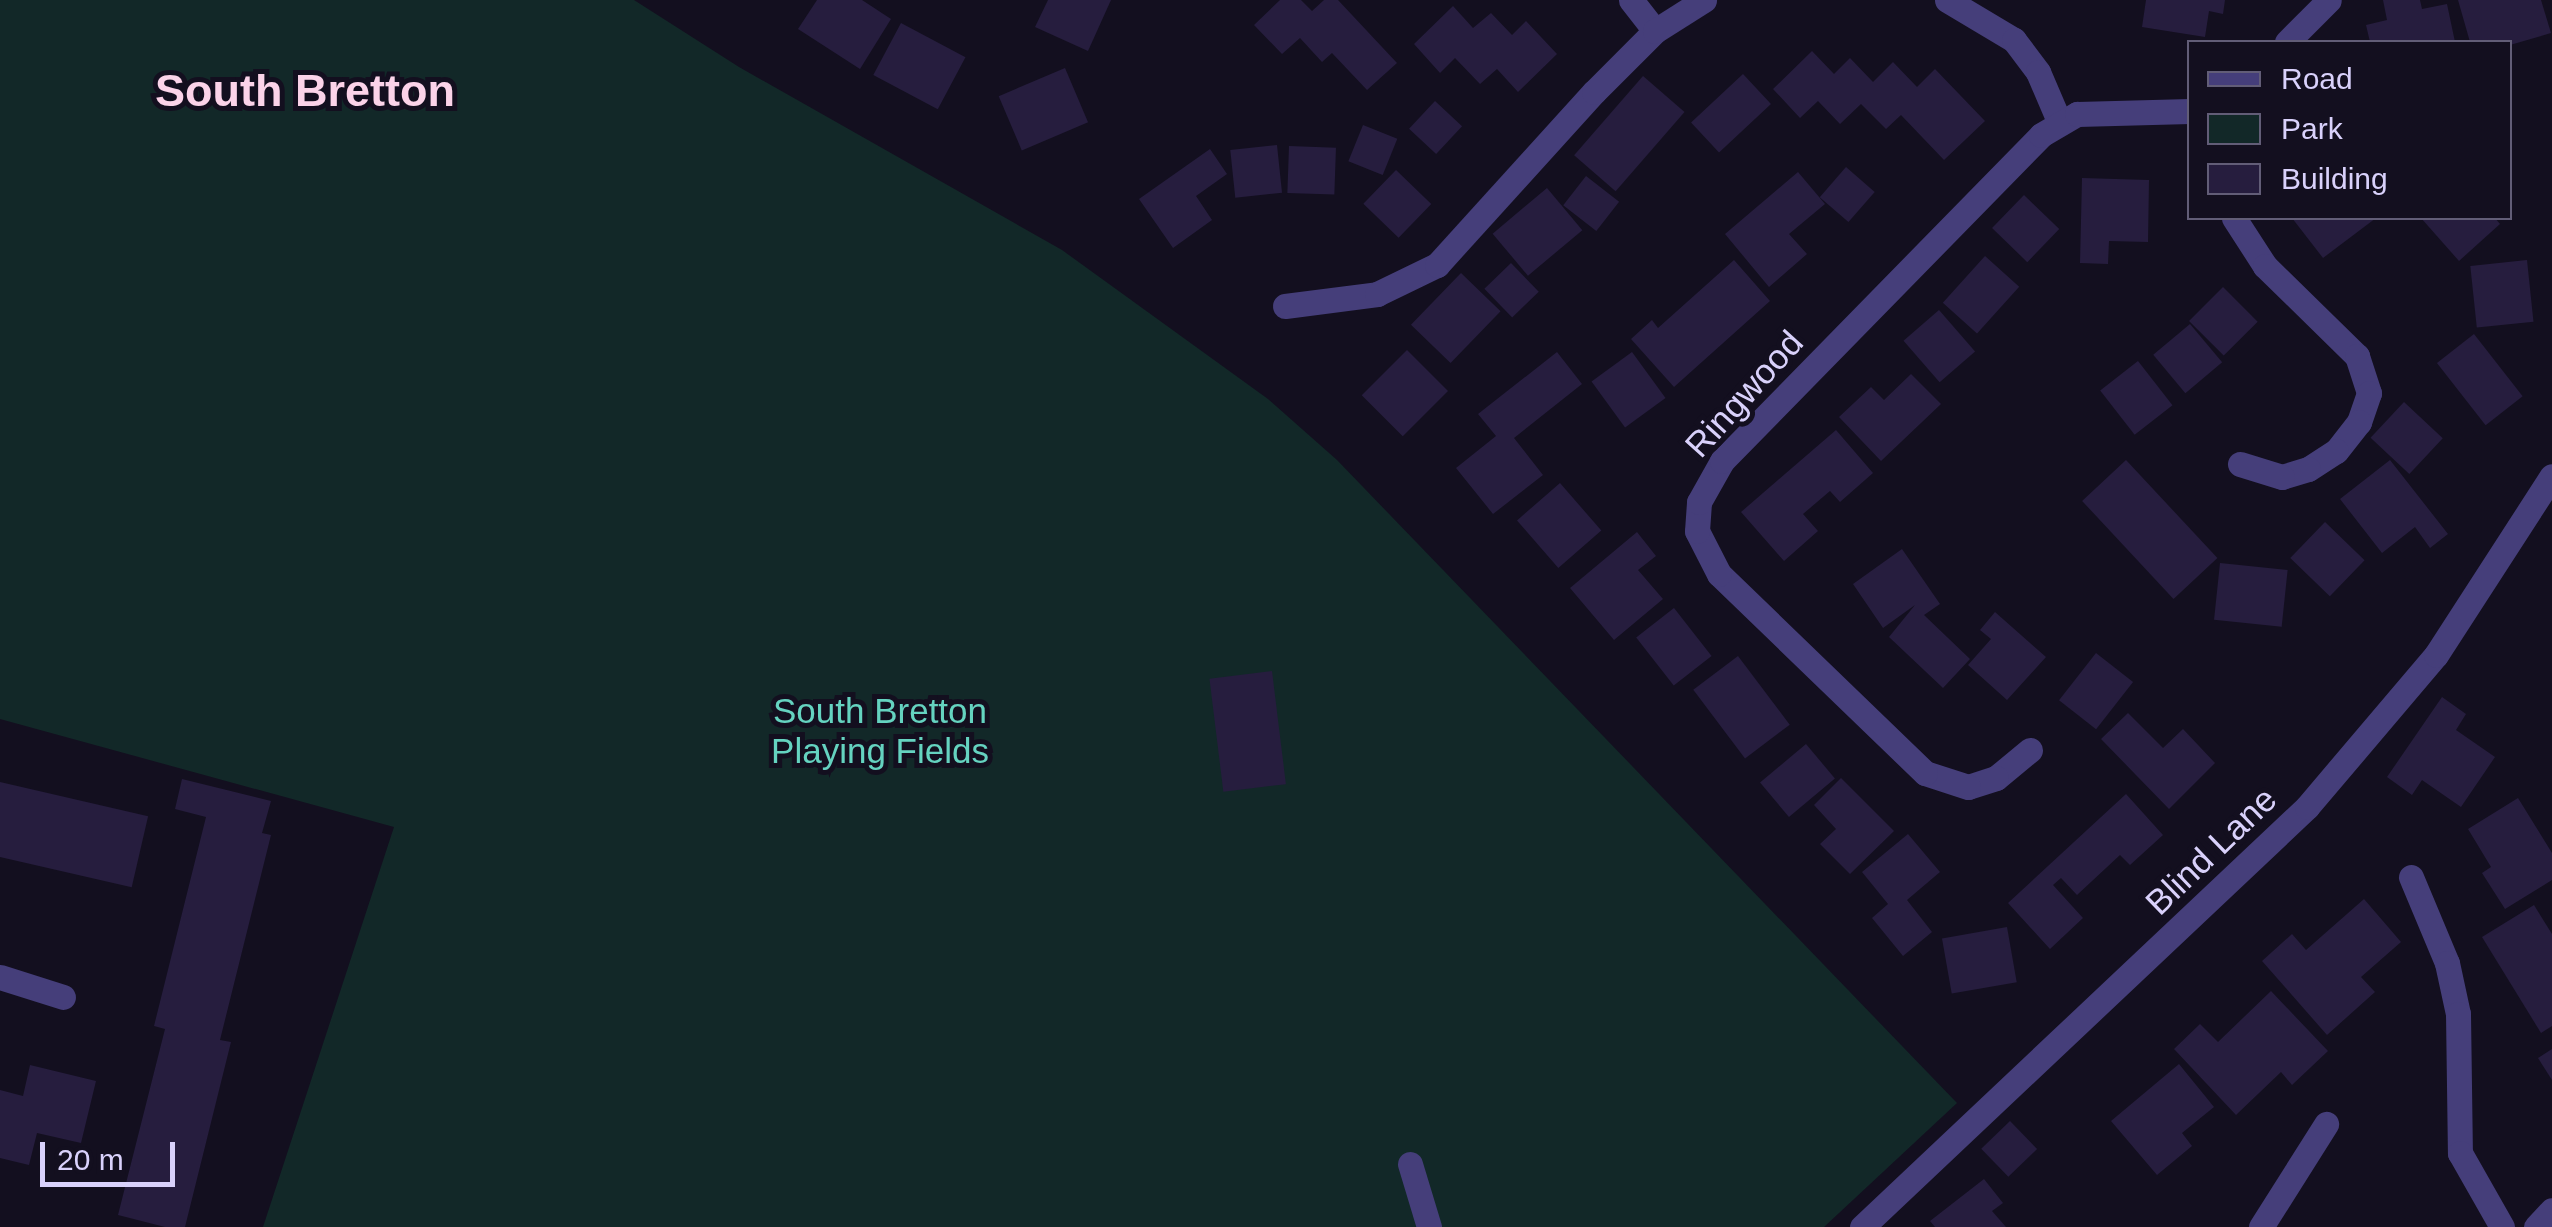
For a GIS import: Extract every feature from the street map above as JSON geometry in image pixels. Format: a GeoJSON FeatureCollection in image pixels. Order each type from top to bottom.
{"type":"FeatureCollection","features":[{"type":"Feature","properties":{"kind":"street"},"geometry":{"type":"LineString","coordinates":[[1631,0],[1655,31]]}},
{"type":"Feature","properties":{"kind":"street"},"geometry":{"type":"LineString","coordinates":[[1285,306],[1377,294],[1426,273],[1655,31],[1704,0]]}},
{"type":"Feature","properties":{"kind":"street"},"geometry":{"type":"LineString","coordinates":[[1947,0],[2014,40],[2038,72],[2059,121],[2077,114],[2187,111]]}},
{"type":"Feature","properties":{"kind":"street"},"geometry":{"type":"LineString","coordinates":[[2289,40],[2329,0]]}},
{"type":"Feature","properties":{"kind":"street","name":"Ringwood"},"geometry":{"type":"LineString","coordinates":[[2030,750],[1996,778],[1968,787],[1924,773],[1719,574],[1697,532],[1699,502],[1722,461],[2059,121]]}},
{"type":"Feature","properties":{"kind":"street"},"geometry":{"type":"LineString","coordinates":[[2235,220],[2265,266],[2356,356],[2369,393],[2360,422],[2308,469],[2282,477],[2240,464]]}},
{"type":"Feature","properties":{"kind":"street","name":"Blind Lane"},"geometry":{"type":"LineString","coordinates":[[1862,1227],[2306,807],[2436,656],[2552,476]]}},
{"type":"Feature","properties":{"kind":"street"},"geometry":{"type":"LineString","coordinates":[[2411,877],[2446,962],[2458,1014],[2460,1153],[2502,1227]]}},
{"type":"Feature","properties":{"kind":"street"},"geometry":{"type":"LineString","coordinates":[[0,976],[63,998]]}},
{"type":"Feature","properties":{"kind":"street"},"geometry":{"type":"LineString","coordinates":[[2261,1227],[2326,1124]]}},
{"type":"Feature","properties":{"kind":"street"},"geometry":{"type":"LineString","coordinates":[[1410,1164],[1429,1227]]}},
{"type":"Feature","properties":{"kind":"street"},"geometry":{"type":"LineString","coordinates":[[2536,1227],[2552,1210]]}},
{"type":"Feature","properties":{"kind":"green space","name":"South Bretton Playing Fields"},"geometry":{"type":"Polygon","coordinates":[[[0,0],[634,0],[739,67],[1062,250],[1268,399],[1337,460],[1957,1103],[1824,1227],[263,1227],[394,827],[0,719],[0,0]]]}},
{"type":"Feature","properties":{"kind":"building"},"geometry":{"type":"Polygon","coordinates":[[[817,0],[862,0],[891,19],[860,69],[798,29],[817,0]]]}},
{"type":"Feature","properties":{"kind":"building"},"geometry":{"type":"Polygon","coordinates":[[[1048,0],[1111,0],[1088,51],[1035,27],[1048,0]]]}},
{"type":"Feature","properties":{"kind":"building"},"geometry":{"type":"Polygon","coordinates":[[[1280,0],[1301,0],[1312,11],[1324,0],[1338,0],[1397,63],[1367,90],[1332,53],[1322,62],[1300,38],[1282,54],[1254,25],[1280,0]]]}},
{"type":"Feature","properties":{"kind":"building"},"geometry":{"type":"Polygon","coordinates":[[[2146,0],[2225,0],[2223,14],[2209,11],[2205,37],[2142,27],[2146,0]]]}},
{"type":"Feature","properties":{"kind":"building"},"geometry":{"type":"Polygon","coordinates":[[[2383,0],[2420,0],[2422,9],[2447,4],[2455,40],[2370,40],[2366,25],[2387,20],[2383,0]]]}},
{"type":"Feature","properties":{"kind":"building"},"geometry":{"type":"Polygon","coordinates":[[[2458,0],[2541,0],[2551,33],[2512,44],[2512,40],[2469,40],[2458,0]]]}},
{"type":"Feature","properties":{"kind":"building"},"geometry":{"type":"Polygon","coordinates":[[[1453,6],[1473,28],[1491,13],[1512,35],[1526,21],[1557,54],[1518,92],[1497,69],[1480,84],[1455,58],[1440,73],[1414,44],[1453,6]]]}},
{"type":"Feature","properties":{"kind":"building"},"geometry":{"type":"Polygon","coordinates":[[[901,23],[965,57],[938,109],[873,75],[901,23]]]}},
{"type":"Feature","properties":{"kind":"building"},"geometry":{"type":"Polygon","coordinates":[[[1812,51],[1834,74],[1850,58],[1873,82],[1893,62],[1917,87],[1935,69],[1985,121],[1944,160],[1901,115],[1886,129],[1861,104],[1840,124],[1818,101],[1800,118],[1773,89],[1812,51]]]}},
{"type":"Feature","properties":{"kind":"building"},"geometry":{"type":"Polygon","coordinates":[[[1065,68],[1088,122],[1022,150],[999,96],[1065,68]]]}},
{"type":"Feature","properties":{"kind":"building"},"geometry":{"type":"Polygon","coordinates":[[[1743,74],[1771,104],[1719,152],[1691,122],[1743,74]]]}},
{"type":"Feature","properties":{"kind":"building"},"geometry":{"type":"Polygon","coordinates":[[[1643,76],[1685,112],[1616,191],[1574,155],[1643,76]]]}},
{"type":"Feature","properties":{"kind":"building"},"geometry":{"type":"Polygon","coordinates":[[[1435,101],[1462,126],[1436,154],[1409,129],[1435,101]]]}},
{"type":"Feature","properties":{"kind":"building"},"geometry":{"type":"Polygon","coordinates":[[[1363,125],[1397,139],[1383,175],[1348,161],[1363,125]]]}},
{"type":"Feature","properties":{"kind":"building"},"geometry":{"type":"Polygon","coordinates":[[[1277,145],[1282,193],[1235,198],[1230,150],[1277,145]]]}},
{"type":"Feature","properties":{"kind":"building"},"geometry":{"type":"Polygon","coordinates":[[[1289,146],[1336,148],[1334,195],[1287,193],[1289,146]]]}},
{"type":"Feature","properties":{"kind":"building"},"geometry":{"type":"Polygon","coordinates":[[[1210,149],[1227,174],[1196,196],[1212,220],[1173,248],[1139,199],[1210,149]]]}},
{"type":"Feature","properties":{"kind":"building"},"geometry":{"type":"Polygon","coordinates":[[[1846,167],[1875,192],[1848,222],[1820,197],[1846,167]]]}},
{"type":"Feature","properties":{"kind":"building"},"geometry":{"type":"Polygon","coordinates":[[[1396,170],[1431,204],[1399,238],[1363,204],[1396,170]]]}},
{"type":"Feature","properties":{"kind":"building"},"geometry":{"type":"Polygon","coordinates":[[[1798,172],[1825,204],[1789,234],[1807,254],[1769,287],[1725,234],[1798,172]]]}},
{"type":"Feature","properties":{"kind":"building"},"geometry":{"type":"Polygon","coordinates":[[[1586,176],[1619,202],[1596,231],[1563,205],[1586,176]]]}},
{"type":"Feature","properties":{"kind":"building"},"geometry":{"type":"Polygon","coordinates":[[[2082,178],[2149,180],[2148,242],[2109,241],[2108,264],[2080,263],[2082,178]]]}},
{"type":"Feature","properties":{"kind":"building"},"geometry":{"type":"Polygon","coordinates":[[[1547,188],[1582,230],[1528,276],[1493,234],[1547,188]]]}},
{"type":"Feature","properties":{"kind":"building"},"geometry":{"type":"Polygon","coordinates":[[[2024,195],[2059,229],[2027,262],[1992,228],[2024,195]]]}},
{"type":"Feature","properties":{"kind":"building"},"geometry":{"type":"Polygon","coordinates":[[[2294,220],[2373,220],[2323,258],[2294,220]]]}},
{"type":"Feature","properties":{"kind":"building"},"geometry":{"type":"Polygon","coordinates":[[[2423,220],[2497,220],[2500,224],[2459,261],[2423,220]]]}},
{"type":"Feature","properties":{"kind":"building"},"geometry":{"type":"Polygon","coordinates":[[[1985,256],[2019,287],[1977,334],[1943,303],[1985,256]]]}},
{"type":"Feature","properties":{"kind":"building"},"geometry":{"type":"Polygon","coordinates":[[[1734,260],[1770,301],[1674,387],[1631,339],[1652,320],[1658,328],[1734,260]]]}},
{"type":"Feature","properties":{"kind":"building"},"geometry":{"type":"Polygon","coordinates":[[[2527,260],[2533,322],[2477,328],[2470,266],[2527,260]]]}},
{"type":"Feature","properties":{"kind":"building"},"geometry":{"type":"Polygon","coordinates":[[[1511,263],[1539,292],[1512,317],[1484,289],[1511,263]]]}},
{"type":"Feature","properties":{"kind":"building"},"geometry":{"type":"Polygon","coordinates":[[[1461,273],[1501,311],[1451,363],[1411,325],[1461,273]]]}},
{"type":"Feature","properties":{"kind":"building"},"geometry":{"type":"Polygon","coordinates":[[[2223,287],[2258,322],[2224,356],[2189,321],[2223,287]]]}},
{"type":"Feature","properties":{"kind":"building"},"geometry":{"type":"Polygon","coordinates":[[[1939,310],[1975,352],[1940,382],[1904,341],[1939,310]]]}},
{"type":"Feature","properties":{"kind":"building"},"geometry":{"type":"Polygon","coordinates":[[[2190,324],[2222,362],[2185,393],[2153,355],[2190,324]]]}},
{"type":"Feature","properties":{"kind":"building"},"geometry":{"type":"Polygon","coordinates":[[[2474,334],[2523,396],[2486,425],[2437,363],[2474,334]]]}},
{"type":"Feature","properties":{"kind":"building"},"geometry":{"type":"Polygon","coordinates":[[[1407,350],[1448,391],[1403,436],[1362,395],[1407,350]]]}},
{"type":"Feature","properties":{"kind":"building"},"geometry":{"type":"Polygon","coordinates":[[[1557,352],[1582,384],[1514,438],[1543,475],[1493,514],[1456,468],[1496,436],[1478,414],[1557,352]]]}},
{"type":"Feature","properties":{"kind":"building"},"geometry":{"type":"Polygon","coordinates":[[[1632,352],[1666,398],[1625,428],[1592,381],[1632,352]]]}},
{"type":"Feature","properties":{"kind":"building"},"geometry":{"type":"Polygon","coordinates":[[[2138,361],[2172,405],[2135,435],[2100,391],[2138,361]]]}},
{"type":"Feature","properties":{"kind":"building"},"geometry":{"type":"Polygon","coordinates":[[[1911,374],[1941,404],[1881,461],[1839,417],[1871,387],[1884,400],[1911,374]]]}},
{"type":"Feature","properties":{"kind":"building"},"geometry":{"type":"Polygon","coordinates":[[[2404,402],[2443,438],[2409,474],[2371,438],[2404,402]]]}},
{"type":"Feature","properties":{"kind":"building"},"geometry":{"type":"Polygon","coordinates":[[[1836,430],[1873,473],[1840,502],[1830,491],[1803,514],[1818,531],[1784,561],[1741,512],[1836,430]]]}},
{"type":"Feature","properties":{"kind":"building"},"geometry":{"type":"Polygon","coordinates":[[[2126,460],[2217,558],[2174,599],[2082,501],[2126,460]]]}},
{"type":"Feature","properties":{"kind":"building"},"geometry":{"type":"Polygon","coordinates":[[[2390,460],[2448,534],[2430,548],[2415,527],[2382,553],[2340,499],[2390,460]]]}},
{"type":"Feature","properties":{"kind":"building"},"geometry":{"type":"Polygon","coordinates":[[[1560,483],[1601,531],[1558,568],[1517,520],[1560,483]]]}},
{"type":"Feature","properties":{"kind":"building"},"geometry":{"type":"Polygon","coordinates":[[[2325,522],[2365,560],[2330,596],[2290,558],[2325,522]]]}},
{"type":"Feature","properties":{"kind":"building"},"geometry":{"type":"Polygon","coordinates":[[[1637,532],[1656,556],[1638,570],[1663,599],[1614,640],[1570,588],[1637,532]]]}},
{"type":"Feature","properties":{"kind":"building"},"geometry":{"type":"Polygon","coordinates":[[[1902,549],[1940,604],[1924,615],[1970,659],[1943,688],[1889,637],[1915,605],[1883,628],[1853,584],[1902,549]]]}},
{"type":"Feature","properties":{"kind":"building"},"geometry":{"type":"Polygon","coordinates":[[[2220,563],[2288,570],[2282,627],[2214,620],[2220,563]]]}},
{"type":"Feature","properties":{"kind":"building"},"geometry":{"type":"Polygon","coordinates":[[[1674,608],[1712,656],[1674,686],[1636,638],[1674,608]]]}},
{"type":"Feature","properties":{"kind":"building"},"geometry":{"type":"Polygon","coordinates":[[[1995,612],[2046,657],[2007,700],[1968,665],[1991,639],[1980,630],[1995,612]]]}},
{"type":"Feature","properties":{"kind":"building"},"geometry":{"type":"Polygon","coordinates":[[[2096,653],[2133,682],[2096,729],[2059,700],[2096,653]]]}},
{"type":"Feature","properties":{"kind":"building"},"geometry":{"type":"Polygon","coordinates":[[[1738,656],[1790,725],[1745,758],[1693,690],[1738,656]]]}},
{"type":"Feature","properties":{"kind":"building"},"geometry":{"type":"Polygon","coordinates":[[[1272,671],[1286,784],[1223,792],[1209,679],[1272,671]]]}},
{"type":"Feature","properties":{"kind":"building"},"geometry":{"type":"Polygon","coordinates":[[[2442,697],[2466,714],[2456,730],[2495,757],[2461,807],[2422,780],[2412,795],[2387,777],[2442,697]]]}},
{"type":"Feature","properties":{"kind":"building"},"geometry":{"type":"Polygon","coordinates":[[[2128,713],[2163,748],[2183,729],[2215,763],[2169,809],[2101,739],[2128,713]]]}},
{"type":"Feature","properties":{"kind":"building"},"geometry":{"type":"Polygon","coordinates":[[[1806,744],[1835,778],[1789,817],[1760,783],[1806,744]]]}},
{"type":"Feature","properties":{"kind":"building"},"geometry":{"type":"Polygon","coordinates":[[[1841,778],[1894,831],[1850,874],[1820,844],[1836,829],[1814,805],[1841,778]]]}},
{"type":"Feature","properties":{"kind":"building"},"geometry":{"type":"Polygon","coordinates":[[[182,779],[271,801],[262,833],[271,835],[220,1040],[231,1042],[185,1227],[165,1227],[118,1215],[165,1029],[154,1026],[206,817],[175,809],[182,779]]]}},
{"type":"Feature","properties":{"kind":"building"},"geometry":{"type":"Polygon","coordinates":[[[0,782],[148,816],[132,887],[0,857],[0,782]]]}},
{"type":"Feature","properties":{"kind":"building"},"geometry":{"type":"Polygon","coordinates":[[[2126,794],[2163,835],[2130,865],[2120,855],[2077,895],[2061,878],[2053,885],[2083,918],[2050,949],[2008,903],[2126,794]]]}},
{"type":"Feature","properties":{"kind":"building"},"geometry":{"type":"Polygon","coordinates":[[[2518,798],[2552,853],[2552,880],[2505,909],[2482,873],[2491,867],[2468,829],[2518,798]]]}},
{"type":"Feature","properties":{"kind":"building"},"geometry":{"type":"Polygon","coordinates":[[[1908,834],[1940,872],[1907,900],[1932,932],[1903,956],[1872,918],[1888,904],[1862,872],[1908,834]]]}},
{"type":"Feature","properties":{"kind":"building"},"geometry":{"type":"Polygon","coordinates":[[[2364,899],[2401,942],[2361,977],[2375,992],[2327,1035],[2262,961],[2292,934],[2306,950],[2364,899]]]}},
{"type":"Feature","properties":{"kind":"building"},"geometry":{"type":"Polygon","coordinates":[[[2534,905],[2552,934],[2552,1026],[2541,1033],[2482,937],[2534,905]]]}},
{"type":"Feature","properties":{"kind":"building"},"geometry":{"type":"Polygon","coordinates":[[[2007,927],[2017,982],[1952,994],[1942,938],[2007,927]]]}},
{"type":"Feature","properties":{"kind":"building"},"geometry":{"type":"Polygon","coordinates":[[[2271,991],[2328,1051],[2292,1085],[2281,1072],[2236,1115],[2174,1049],[2200,1024],[2218,1042],[2271,991]]]}},
{"type":"Feature","properties":{"kind":"building"},"geometry":{"type":"Polygon","coordinates":[[[2552,1049],[2552,1080],[2538,1058],[2552,1049]]]}},
{"type":"Feature","properties":{"kind":"building"},"geometry":{"type":"Polygon","coordinates":[[[2179,1064],[2214,1107],[2182,1133],[2192,1146],[2157,1175],[2111,1121],[2179,1064]]]}},
{"type":"Feature","properties":{"kind":"building"},"geometry":{"type":"Polygon","coordinates":[[[30,1065],[96,1081],[81,1143],[37,1133],[29,1165],[0,1158],[0,1090],[23,1096],[30,1065]]]}},
{"type":"Feature","properties":{"kind":"building"},"geometry":{"type":"Polygon","coordinates":[[[2010,1121],[2037,1149],[2008,1177],[1981,1149],[2010,1121]]]}},
{"type":"Feature","properties":{"kind":"building"},"geometry":{"type":"Polygon","coordinates":[[[1984,1179],[2003,1203],[1992,1211],[2006,1227],[1935,1227],[1930,1221],[1984,1179]]]}},
{"type":"Feature","properties":{"kind":"district","name":"South Bretton"},"geometry":{"type":"Point","coordinates":[305,91]}}]}
